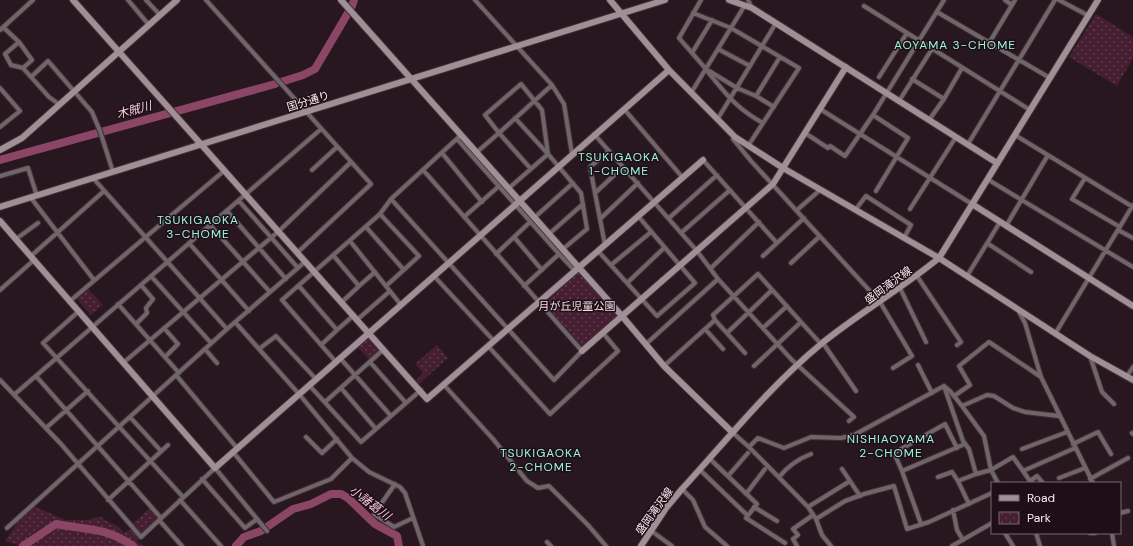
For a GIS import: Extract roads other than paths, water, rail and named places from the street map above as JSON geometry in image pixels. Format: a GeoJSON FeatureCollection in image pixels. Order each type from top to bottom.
{"type":"FeatureCollection","features":[{"type":"Feature","properties":{"kind":"street"},"geometry":{"type":"LineString","coordinates":[[24,68],[32,60],[19,42],[2,29],[32,0]]}},
{"type":"Feature","properties":{"kind":"street"},"geometry":{"type":"LineString","coordinates":[[73,0],[428,399],[703,160],[777,243]]}},
{"type":"Feature","properties":{"kind":"street"},"geometry":{"type":"LineString","coordinates":[[128,0],[149,25]]}},
{"type":"Feature","properties":{"kind":"street"},"geometry":{"type":"LineString","coordinates":[[146,0],[160,15]]}},
{"type":"Feature","properties":{"kind":"street"},"geometry":{"type":"LineString","coordinates":[[0,150],[22,138],[177,0]]}},
{"type":"Feature","properties":{"kind":"street"},"geometry":{"type":"LineString","coordinates":[[206,0],[371,184],[298,252]]}},
{"type":"Feature","properties":{"kind":"street"},"geometry":{"type":"LineString","coordinates":[[341,0],[412,79],[499,186],[517,202],[561,252],[622,316],[664,366],[749,447],[808,507],[816,520],[822,535],[830,546]]}},
{"type":"Feature","properties":{"kind":"street"},"geometry":{"type":"LineString","coordinates":[[475,0],[513,44],[518,46],[552,85],[564,104],[572,154]]}},
{"type":"Feature","properties":{"kind":"street"},"geometry":{"type":"LineString","coordinates":[[610,0],[669,70],[735,137],[820,190],[939,258],[1090,356],[1130,378],[1133,367]]}},
{"type":"Feature","properties":{"kind":"street","name":"国分通り"},"geometry":{"type":"LineString","coordinates":[[0,207],[665,0]]}},
{"type":"Feature","properties":{"kind":"street"},"geometry":{"type":"LineString","coordinates":[[701,0],[679,38],[730,99],[745,113],[763,124]]}},
{"type":"Feature","properties":{"kind":"street"},"geometry":{"type":"LineString","coordinates":[[729,0],[747,2],[752,8],[997,163]]}},
{"type":"Feature","properties":{"kind":"street"},"geometry":{"type":"LineString","coordinates":[[805,133],[828,148],[830,146],[845,156],[861,134],[944,0]]}},
{"type":"Feature","properties":{"kind":"street"},"geometry":{"type":"LineString","coordinates":[[1005,0],[1012,5]]}},
{"type":"Feature","properties":{"kind":"street"},"geometry":{"type":"LineString","coordinates":[[989,42],[1015,0]]}},
{"type":"Feature","properties":{"kind":"street"},"geometry":{"type":"LineString","coordinates":[[968,144],[1020,61],[1055,0]]}},
{"type":"Feature","properties":{"kind":"street"},"geometry":{"type":"LineString","coordinates":[[1059,0],[1088,16]]}},
{"type":"Feature","properties":{"kind":"street","name":"盛岡滝沢線"},"geometry":{"type":"LineString","coordinates":[[641,546],[650,530],[682,489],[797,365],[822,343],[917,276],[939,258],[1098,0]]}},
{"type":"Feature","properties":{"kind":"street"},"geometry":{"type":"LineString","coordinates":[[691,92],[747,2]]}},
{"type":"Feature","properties":{"kind":"street"},"geometry":{"type":"LineString","coordinates":[[864,6],[1030,110]]}},
{"type":"Feature","properties":{"kind":"street"},"geometry":{"type":"LineString","coordinates":[[937,12],[1050,78]]}},
{"type":"Feature","properties":{"kind":"street"},"geometry":{"type":"LineString","coordinates":[[693,13],[731,28],[799,68],[748,146]]}},
{"type":"Feature","properties":{"kind":"street"},"geometry":{"type":"LineString","coordinates":[[692,53],[712,20]]}},
{"type":"Feature","properties":{"kind":"street"},"geometry":{"type":"LineString","coordinates":[[717,120],[776,23]]}},
{"type":"Feature","properties":{"kind":"street"},"geometry":{"type":"LineString","coordinates":[[879,77],[907,33]]}},
{"type":"Feature","properties":{"kind":"street"},"geometry":{"type":"LineString","coordinates":[[19,42],[5,54],[11,65],[24,68],[49,97],[60,105]]}},
{"type":"Feature","properties":{"kind":"street"},"geometry":{"type":"LineString","coordinates":[[718,49],[750,66]]}},
{"type":"Feature","properties":{"kind":"street"},"geometry":{"type":"LineString","coordinates":[[899,101],[932,49]]}},
{"type":"Feature","properties":{"kind":"street"},"geometry":{"type":"LineString","coordinates":[[756,96],[780,57]]}},
{"type":"Feature","properties":{"kind":"street"},"geometry":{"type":"LineString","coordinates":[[31,77],[48,61],[92,112],[113,172]]}},
{"type":"Feature","properties":{"kind":"street"},"geometry":{"type":"LineString","coordinates":[[391,199],[554,380],[603,332],[773,184],[846,67]]}},
{"type":"Feature","properties":{"kind":"street"},"geometry":{"type":"LineString","coordinates":[[929,120],[962,68]]}},
{"type":"Feature","properties":{"kind":"street"},"geometry":{"type":"LineString","coordinates":[[706,69],[737,88],[756,96],[774,107]]}},
{"type":"Feature","properties":{"kind":"street"},"geometry":{"type":"LineString","coordinates":[[0,380],[2,385],[15,394],[46,428],[141,537],[214,468],[594,134],[669,70]]}},
{"type":"Feature","properties":{"kind":"street"},"geometry":{"type":"LineString","coordinates":[[912,79],[944,98]]}},
{"type":"Feature","properties":{"kind":"street"},"geometry":{"type":"LineString","coordinates":[[532,169],[499,133],[485,115],[521,84],[542,110],[548,154]]}},
{"type":"Feature","properties":{"kind":"street"},"geometry":{"type":"LineString","coordinates":[[477,152],[552,85]]}},
{"type":"Feature","properties":{"kind":"street"},"geometry":{"type":"LineString","coordinates":[[0,88],[20,111],[0,126]]}},
{"type":"Feature","properties":{"kind":"street"},"geometry":{"type":"LineString","coordinates":[[624,109],[682,178]]}},
{"type":"Feature","properties":{"kind":"street"},"geometry":{"type":"LineString","coordinates":[[820,109],[897,156],[1088,279],[1133,306]]}},
{"type":"Feature","properties":{"kind":"street"},"geometry":{"type":"LineString","coordinates":[[873,115],[908,138],[876,191]]}},
{"type":"Feature","properties":{"kind":"street"},"geometry":{"type":"LineString","coordinates":[[515,118],[581,193],[587,229],[524,286]]}},
{"type":"Feature","properties":{"kind":"street"},"geometry":{"type":"LineString","coordinates":[[15,394],[321,129]]}},
{"type":"Feature","properties":{"kind":"street"},"geometry":{"type":"LineString","coordinates":[[594,134],[669,218],[711,268],[718,279],[777,344],[797,365],[854,417],[849,422]]}},
{"type":"Feature","properties":{"kind":"street"},"geometry":{"type":"LineString","coordinates":[[1015,135],[1133,206],[1055,334]]}},
{"type":"Feature","properties":{"kind":"street"},"geometry":{"type":"LineString","coordinates":[[459,137],[477,152],[509,188],[517,202]]}},
{"type":"Feature","properties":{"kind":"street"},"geometry":{"type":"LineString","coordinates":[[391,416],[355,375],[321,345],[282,300],[366,227],[380,214],[391,199],[424,171],[459,137]]}},
{"type":"Feature","properties":{"kind":"street"},"geometry":{"type":"LineString","coordinates":[[735,137],[733,139],[880,302],[912,356],[893,368]]}},
{"type":"Feature","properties":{"kind":"street"},"geometry":{"type":"LineString","coordinates":[[910,209],[956,137]]}},
{"type":"Feature","properties":{"kind":"street"},"geometry":{"type":"LineString","coordinates":[[312,170],[337,147]]}},
{"type":"Feature","properties":{"kind":"street"},"geometry":{"type":"LineString","coordinates":[[605,245],[590,168],[609,151]]}},
{"type":"Feature","properties":{"kind":"street"},"geometry":{"type":"LineString","coordinates":[[442,153],[482,202]]}},
{"type":"Feature","properties":{"kind":"street"},"geometry":{"type":"LineString","coordinates":[[509,188],[548,154]]}},
{"type":"Feature","properties":{"kind":"street"},"geometry":{"type":"LineString","coordinates":[[1006,226],[1048,155]]}},
{"type":"Feature","properties":{"kind":"street"},"geometry":{"type":"LineString","coordinates":[[123,363],[279,231],[351,162]]}},
{"type":"Feature","properties":{"kind":"street"},"geometry":{"type":"LineString","coordinates":[[595,193],[623,167]]}},
{"type":"Feature","properties":{"kind":"street"},"geometry":{"type":"LineString","coordinates":[[0,176],[28,168],[34,197],[94,280]]}},
{"type":"Feature","properties":{"kind":"street"},"geometry":{"type":"LineString","coordinates":[[70,301],[225,170]]}},
{"type":"Feature","properties":{"kind":"street"},"geometry":{"type":"LineString","coordinates":[[424,171],[582,351]]}},
{"type":"Feature","properties":{"kind":"street"},"geometry":{"type":"LineString","coordinates":[[669,218],[717,175]]}},
{"type":"Feature","properties":{"kind":"street"},"geometry":{"type":"LineString","coordinates":[[93,178],[227,329]]}},
{"type":"Feature","properties":{"kind":"street"},"geometry":{"type":"LineString","coordinates":[[1085,178],[1072,199],[1133,238]]}},
{"type":"Feature","properties":{"kind":"street"},"geometry":{"type":"LineString","coordinates":[[987,179],[1133,267]]}},
{"type":"Feature","properties":{"kind":"street"},"geometry":{"type":"LineString","coordinates":[[496,254],[573,183]]}},
{"type":"Feature","properties":{"kind":"street"},"geometry":{"type":"LineString","coordinates":[[600,219],[638,183]]}},
{"type":"Feature","properties":{"kind":"street"},"geometry":{"type":"LineString","coordinates":[[464,217],[499,186]]}},
{"type":"Feature","properties":{"kind":"street"},"geometry":{"type":"LineString","coordinates":[[681,233],[730,190]]}},
{"type":"Feature","properties":{"kind":"street"},"geometry":{"type":"LineString","coordinates":[[797,210],[820,190]]}},
{"type":"Feature","properties":{"kind":"street"},"geometry":{"type":"LineString","coordinates":[[0,290],[58,232],[104,191]]}},
{"type":"Feature","properties":{"kind":"street"},"geometry":{"type":"LineString","coordinates":[[856,209],[866,196],[911,225],[904,238]]}},
{"type":"Feature","properties":{"kind":"street"},"geometry":{"type":"LineString","coordinates":[[239,201],[298,268]]}},
{"type":"Feature","properties":{"kind":"street"},"geometry":{"type":"LineString","coordinates":[[549,234],[583,204]]}},
{"type":"Feature","properties":{"kind":"street"},"geometry":{"type":"LineString","coordinates":[[227,211],[286,279]]}},
{"type":"Feature","properties":{"kind":"street"},"geometry":{"type":"LineString","coordinates":[[380,214],[419,256],[386,286]]}},
{"type":"Feature","properties":{"kind":"street"},"geometry":{"type":"LineString","coordinates":[[598,251],[657,316],[662,312],[695,283],[638,216]]}},
{"type":"Feature","properties":{"kind":"street"},"geometry":{"type":"LineString","coordinates":[[763,256],[804,218]]}},
{"type":"Feature","properties":{"kind":"street"},"geometry":{"type":"LineString","coordinates":[[0,220],[153,396],[265,529]]}},
{"type":"Feature","properties":{"kind":"street"},"geometry":{"type":"LineString","coordinates":[[532,220],[549,234],[561,252]]}},
{"type":"Feature","properties":{"kind":"street"},"geometry":{"type":"LineString","coordinates":[[16,239],[38,222]]}},
{"type":"Feature","properties":{"kind":"street"},"geometry":{"type":"LineString","coordinates":[[711,268],[759,222]]}},
{"type":"Feature","properties":{"kind":"street"},"geometry":{"type":"LineString","coordinates":[[967,276],[1000,222]]}},
{"type":"Feature","properties":{"kind":"street"},"geometry":{"type":"LineString","coordinates":[[210,225],[270,292]]}},
{"type":"Feature","properties":{"kind":"street"},"geometry":{"type":"LineString","coordinates":[[366,227],[404,270]]}},
{"type":"Feature","properties":{"kind":"street"},"geometry":{"type":"LineString","coordinates":[[611,265],[651,232]]}},
{"type":"Feature","properties":{"kind":"street"},"geometry":{"type":"LineString","coordinates":[[791,263],[820,236]]}},
{"type":"Feature","properties":{"kind":"street"},"geometry":{"type":"LineString","coordinates":[[514,237],[542,270]]}},
{"type":"Feature","properties":{"kind":"street"},"geometry":{"type":"LineString","coordinates":[[350,241],[401,305]]}},
{"type":"Feature","properties":{"kind":"street"},"geometry":{"type":"LineString","coordinates":[[189,243],[249,311]]}},
{"type":"Feature","properties":{"kind":"street"},"geometry":{"type":"LineString","coordinates":[[987,243],[1031,272]]}},
{"type":"Feature","properties":{"kind":"street"},"geometry":{"type":"LineString","coordinates":[[627,282],[664,248]]}},
{"type":"Feature","properties":{"kind":"street"},"geometry":{"type":"LineString","coordinates":[[333,255],[359,286]]}},
{"type":"Feature","properties":{"kind":"street"},"geometry":{"type":"LineString","coordinates":[[7,528],[211,343],[306,261]]}},
{"type":"Feature","properties":{"kind":"street"},"geometry":{"type":"LineString","coordinates":[[342,302],[375,272]]}},
{"type":"Feature","properties":{"kind":"street"},"geometry":{"type":"LineString","coordinates":[[745,353],[715,320],[713,315],[758,274],[822,343],[856,391]]}},
{"type":"Feature","properties":{"kind":"street"},"geometry":{"type":"LineString","coordinates":[[151,276],[211,343]]}},
{"type":"Feature","properties":{"kind":"street"},"geometry":{"type":"LineString","coordinates":[[434,276],[494,341]]}},
{"type":"Feature","properties":{"kind":"street"},"geometry":{"type":"LineString","coordinates":[[917,276],[962,342],[957,345]]}},
{"type":"Feature","properties":{"kind":"street"},"geometry":{"type":"LineString","coordinates":[[646,344],[718,279]]}},
{"type":"Feature","properties":{"kind":"street"},"geometry":{"type":"LineString","coordinates":[[136,324],[147,312],[146,308],[153,299],[141,285]]}},
{"type":"Feature","properties":{"kind":"street"},"geometry":{"type":"LineString","coordinates":[[299,286],[337,330]]}},
{"type":"Feature","properties":{"kind":"street"},"geometry":{"type":"LineString","coordinates":[[900,288],[926,342]]}},
{"type":"Feature","properties":{"kind":"street"},"geometry":{"type":"LineString","coordinates":[[727,333],[772,290]]}},
{"type":"Feature","properties":{"kind":"street"},"geometry":{"type":"LineString","coordinates":[[321,345],[337,330],[390,291]]}},
{"type":"Feature","properties":{"kind":"street"},"geometry":{"type":"LineString","coordinates":[[118,304],[165,357],[274,502],[331,479],[352,458]]}},
{"type":"Feature","properties":{"kind":"street"},"geometry":{"type":"LineString","coordinates":[[763,328],[787,306]]}},
{"type":"Feature","properties":{"kind":"street"},"geometry":{"type":"LineString","coordinates":[[1018,309],[1025,323],[1041,377],[1092,481],[1128,458]]}},
{"type":"Feature","properties":{"kind":"street"},"geometry":{"type":"LineString","coordinates":[[79,311],[43,342],[151,461],[221,546]]}},
{"type":"Feature","properties":{"kind":"street"},"geometry":{"type":"LineString","coordinates":[[664,366],[715,320]]}},
{"type":"Feature","properties":{"kind":"street"},"geometry":{"type":"LineString","coordinates":[[235,322],[299,394],[352,458],[369,472],[400,487],[405,493],[423,546]]}},
{"type":"Feature","properties":{"kind":"street"},"geometry":{"type":"LineString","coordinates":[[754,366],[801,322]]}},
{"type":"Feature","properties":{"kind":"street"},"geometry":{"type":"LineString","coordinates":[[164,328],[178,344],[165,357]]}},
{"type":"Feature","properties":{"kind":"street"},"geometry":{"type":"LineString","coordinates":[[705,329],[723,349]]}},
{"type":"Feature","properties":{"kind":"street"},"geometry":{"type":"LineString","coordinates":[[488,346],[550,414],[618,351],[603,332]]}},
{"type":"Feature","properties":{"kind":"street"},"geometry":{"type":"LineString","coordinates":[[259,349],[276,336],[316,379]]}},
{"type":"Feature","properties":{"kind":"street"},"geometry":{"type":"LineString","coordinates":[[954,396],[970,385],[959,366],[989,342],[1041,377]]}},
{"type":"Feature","properties":{"kind":"street"},"geometry":{"type":"LineString","coordinates":[[205,349],[217,363]]}},
{"type":"Feature","properties":{"kind":"street"},"geometry":{"type":"LineString","coordinates":[[325,402],[384,349]]}},
{"type":"Feature","properties":{"kind":"street"},"geometry":{"type":"LineString","coordinates":[[1090,356],[1102,392],[1114,404]]}},
{"type":"Feature","properties":{"kind":"street"},"geometry":{"type":"LineString","coordinates":[[370,362],[406,403]]}},
{"type":"Feature","properties":{"kind":"street"},"geometry":{"type":"LineString","coordinates":[[918,365],[932,393]]}},
{"type":"Feature","properties":{"kind":"street"},"geometry":{"type":"LineString","coordinates":[[36,376],[129,481],[182,546]]}},
{"type":"Feature","properties":{"kind":"street"},"geometry":{"type":"LineString","coordinates":[[444,384],[493,439],[527,481],[538,488],[549,486],[588,525],[606,546]]}},
{"type":"Feature","properties":{"kind":"street"},"geometry":{"type":"LineString","coordinates":[[309,385],[361,442],[421,390]]}},
{"type":"Feature","properties":{"kind":"street"},"geometry":{"type":"LineString","coordinates":[[749,447],[758,438],[784,448],[811,437],[841,438],[854,435],[944,386]]}},
{"type":"Feature","properties":{"kind":"street"},"geometry":{"type":"LineString","coordinates":[[944,386],[954,396],[984,436],[991,470],[997,482]]}},
{"type":"Feature","properties":{"kind":"street"},"geometry":{"type":"LineString","coordinates":[[944,386],[965,444],[969,449],[976,474]]}},
{"type":"Feature","properties":{"kind":"street"},"geometry":{"type":"LineString","coordinates":[[341,388],[376,429]]}},
{"type":"Feature","properties":{"kind":"street"},"geometry":{"type":"LineString","coordinates":[[46,428],[88,391]]}},
{"type":"Feature","properties":{"kind":"street"},"geometry":{"type":"LineString","coordinates":[[962,406],[987,395],[994,396],[1013,408],[1025,412],[1059,416]]}},
{"type":"Feature","properties":{"kind":"street"},"geometry":{"type":"LineString","coordinates":[[130,417],[161,451]]}},
{"type":"Feature","properties":{"kind":"street"},"geometry":{"type":"LineString","coordinates":[[921,524],[894,453],[945,424],[957,448]]}},
{"type":"Feature","properties":{"kind":"street"},"geometry":{"type":"LineString","coordinates":[[1022,449],[1067,432]]}},
{"type":"Feature","properties":{"kind":"street"},"geometry":{"type":"LineString","coordinates":[[1023,471],[1074,446],[1098,432],[1111,454]]}},
{"type":"Feature","properties":{"kind":"street"},"geometry":{"type":"LineString","coordinates":[[306,437],[322,453],[337,439]]}},
{"type":"Feature","properties":{"kind":"street"},"geometry":{"type":"LineString","coordinates":[[902,472],[965,444]]}},
{"type":"Feature","properties":{"kind":"street"},"geometry":{"type":"LineString","coordinates":[[108,500],[168,445]]}},
{"type":"Feature","properties":{"kind":"street"},"geometry":{"type":"LineString","coordinates":[[728,476],[748,453]]}},
{"type":"Feature","properties":{"kind":"street"},"geometry":{"type":"LineString","coordinates":[[779,477],[787,467],[802,457],[811,454]]}},
{"type":"Feature","properties":{"kind":"street"},"geometry":{"type":"LineString","coordinates":[[958,481],[991,470],[1013,456],[1030,481],[1037,476],[1042,482]]}},
{"type":"Feature","properties":{"kind":"street"},"geometry":{"type":"LineString","coordinates":[[710,459],[757,504],[747,515]]}},
{"type":"Feature","properties":{"kind":"street"},"geometry":{"type":"LineString","coordinates":[[1059,478],[1085,468]]}},
{"type":"Feature","properties":{"kind":"street"},"geometry":{"type":"LineString","coordinates":[[746,494],[766,469]]}},
{"type":"Feature","properties":{"kind":"street"},"geometry":{"type":"LineString","coordinates":[[842,469],[860,496]]}},
{"type":"Feature","properties":{"kind":"street"},"geometry":{"type":"LineString","coordinates":[[700,470],[747,515],[746,518],[785,543]]}},
{"type":"Feature","properties":{"kind":"street"},"geometry":{"type":"LineString","coordinates":[[938,477],[952,472],[969,504]]}},
{"type":"Feature","properties":{"kind":"street"},"geometry":{"type":"LineString","coordinates":[[202,479],[245,528],[257,519]]}},
{"type":"Feature","properties":{"kind":"street"},"geometry":{"type":"LineString","coordinates":[[808,507],[850,481]]}},
{"type":"Feature","properties":{"kind":"street"},"geometry":{"type":"LineString","coordinates":[[395,484],[374,514],[394,527],[413,518]]}},
{"type":"Feature","properties":{"kind":"street"},"geometry":{"type":"LineString","coordinates":[[816,520],[845,501],[894,486],[907,529],[991,493]]}},
{"type":"Feature","properties":{"kind":"street"},"geometry":{"type":"LineString","coordinates":[[682,489],[693,500],[705,527],[727,546]]}},
{"type":"Feature","properties":{"kind":"street"},"geometry":{"type":"LineString","coordinates":[[754,507],[777,521]]}},
{"type":"Feature","properties":{"kind":"street"},"geometry":{"type":"LineString","coordinates":[[953,510],[957,530],[963,540]]}},
{"type":"Feature","properties":{"kind":"street"},"geometry":{"type":"LineString","coordinates":[[1121,513],[1128,511]]}},
{"type":"Feature","properties":{"kind":"street"},"geometry":{"type":"LineString","coordinates":[[797,546],[793,539],[798,535],[794,529],[813,515]]}},
{"type":"Feature","properties":{"kind":"street"},"geometry":{"type":"LineString","coordinates":[[952,546],[991,524]]}},
{"type":"Feature","properties":{"kind":"street"},"geometry":{"type":"LineString","coordinates":[[650,530],[672,546]]}},
{"type":"Feature","properties":{"kind":"street"},"geometry":{"type":"LineString","coordinates":[[1006,534],[1013,546]]}},
{"type":"Feature","properties":{"kind":"street"},"geometry":{"type":"LineString","coordinates":[[1036,534],[1040,546]]}},
{"type":"Feature","properties":{"kind":"street"},"geometry":{"type":"LineString","coordinates":[[1112,534],[1114,546]]}},
{"type":"Feature","properties":{"kind":"street"},"geometry":{"type":"LineString","coordinates":[[547,542],[551,546]]}},
{"type":"Feature","properties":{"kind":"waterway","name":"木賊川"},"geometry":{"type":"LineString","coordinates":[[352,6],[354,0]]}},
{"type":"Feature","properties":{"kind":"waterway","name":"木賊川"},"geometry":{"type":"LineString","coordinates":[[281,82],[303,75],[315,69],[348,13]]}},
{"type":"Feature","properties":{"kind":"waterway","name":"木賊川"},"geometry":{"type":"LineString","coordinates":[[0,160],[275,84]]}},
{"type":"Feature","properties":{"kind":"waterway","name":"小諸葛川"},"geometry":{"type":"LineString","coordinates":[[236,546],[244,537],[261,531],[293,509],[311,504],[331,494],[341,494],[348,498],[375,524],[397,536],[399,546]]}},
{"type":"Feature","properties":{"kind":"waterway","name":"小諸葛川"},"geometry":{"type":"LineString","coordinates":[[23,546],[56,524],[105,532],[114,535],[133,546]]}},
{"type":"Feature","properties":{"kind":"district","name":"AOYAMA 3-CHOME"},"geometry":{"type":"Point","coordinates":[955,45]}},
{"type":"Feature","properties":{"kind":"district","name":"TSUKIGAOKA 1-CHOME"},"geometry":{"type":"Point","coordinates":[619,164]}},
{"type":"Feature","properties":{"kind":"district","name":"TSUKIGAOKA 3-CHOME"},"geometry":{"type":"Point","coordinates":[198,227]}},
{"type":"Feature","properties":{"kind":"district","name":"NISHIAOYAMA 2-CHOME"},"geometry":{"type":"Point","coordinates":[891,446]}},
{"type":"Feature","properties":{"kind":"district","name":"TSUKIGAOKA 2-CHOME"},"geometry":{"type":"Point","coordinates":[541,460]}},
{"type":"Feature","properties":{"kind":"park label","name":"月が丘児童公園"},"geometry":{"type":"Point","coordinates":[577,306]}}]}
